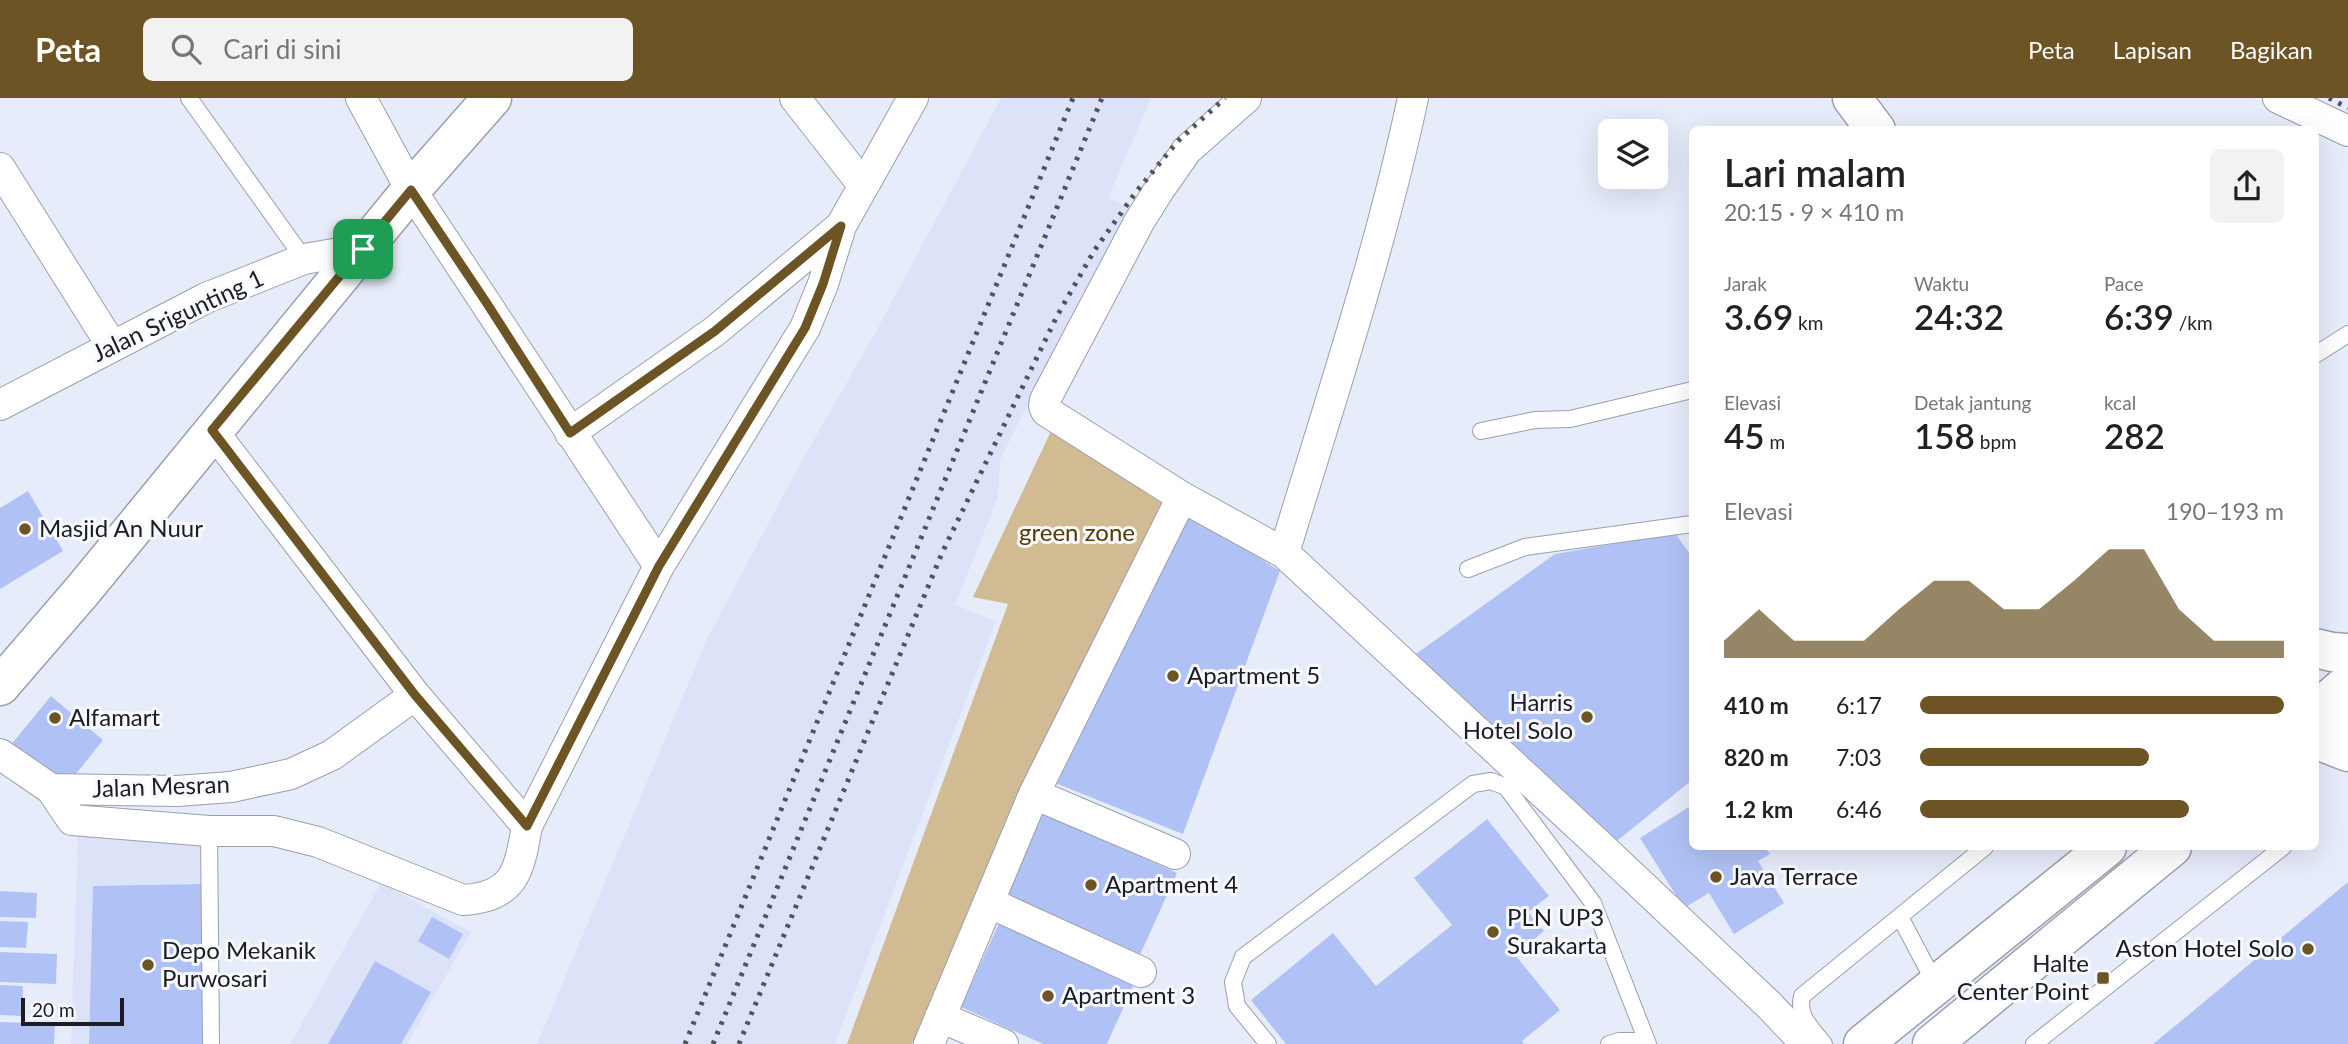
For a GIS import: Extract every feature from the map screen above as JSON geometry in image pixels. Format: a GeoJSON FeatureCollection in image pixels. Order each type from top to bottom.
{"type":"FeatureCollection","features":[{"type":"Feature","properties":{"kind":"main road"},"geometry":{"type":"LineString","coordinates":[[1,681],[83,590],[411,190],[492,98]]}},
{"type":"Feature","properties":{"kind":"main road"},"geometry":{"type":"LineString","coordinates":[[1852,98],[1873,126]]}},
{"type":"Feature","properties":{"kind":"main road"},"geometry":{"type":"LineString","coordinates":[[2319,650],[2348,653]]}},
{"type":"Feature","properties":{"kind":"main road"},"geometry":{"type":"LineString","coordinates":[[2322,707],[2348,752]]}},
{"type":"Feature","properties":{"kind":"main road"},"geometry":{"type":"LineString","coordinates":[[1863,1044],[2103,850]]}},
{"type":"Feature","properties":{"kind":"main road"},"geometry":{"type":"LineString","coordinates":[[1932,1044],[2168,850]]}},
{"type":"Feature","properties":{"kind":"street"},"geometry":{"type":"LineString","coordinates":[[361,98],[411,190],[659,566]]}},
{"type":"Feature","properties":{"kind":"street"},"geometry":{"type":"LineString","coordinates":[[795,98],[863,186]]}},
{"type":"Feature","properties":{"kind":"street"},"geometry":{"type":"LineString","coordinates":[[0,754],[51,789],[72,820],[209,831],[274,831],[318,842],[463,900],[483,899],[502,890],[519,865],[527,826],[659,566],[805,328],[823,284],[841,226],[913,98]]}},
{"type":"Feature","properties":{"kind":"street"},"geometry":{"type":"LineString","coordinates":[[1245,98],[1187,150],[1158,190],[1075,342],[1044,406],[1052,415],[1182,497],[1284,553],[1769,1005],[1806,1044]]}},
{"type":"Feature","properties":{"kind":"street"},"geometry":{"type":"LineString","coordinates":[[1284,553],[1368,276],[1413,98]]}},
{"type":"Feature","properties":{"kind":"street"},"geometry":{"type":"LineString","coordinates":[[2278,98],[2348,131]]}},
{"type":"Feature","properties":{"kind":"street"},"geometry":{"type":"LineString","coordinates":[[0,168],[111,346]]}},
{"type":"Feature","properties":{"kind":"street"},"geometry":{"type":"LineString","coordinates":[[570,433],[715,331],[841,226]]}},
{"type":"Feature","properties":{"kind":"street","name":"Jalan Srigunting 1"},"geometry":{"type":"LineString","coordinates":[[0,405],[206,298],[304,259],[363,249]]}},
{"type":"Feature","properties":{"kind":"street"},"geometry":{"type":"LineString","coordinates":[[212,430],[415,695],[527,826]]}},
{"type":"Feature","properties":{"kind":"street"},"geometry":{"type":"LineString","coordinates":[[929,1044],[1034,794],[1182,497]]}},
{"type":"Feature","properties":{"kind":"street","name":"Jalan Mesran"},"geometry":{"type":"LineString","coordinates":[[51,789],[177,791],[231,786],[291,774],[332,755],[415,695]]}},
{"type":"Feature","properties":{"kind":"street"},"geometry":{"type":"LineString","coordinates":[[2322,707],[2348,732]]}},
{"type":"Feature","properties":{"kind":"street"},"geometry":{"type":"LineString","coordinates":[[1034,794],[1175,854]]}},
{"type":"Feature","properties":{"kind":"street"},"geometry":{"type":"LineString","coordinates":[[990,903],[1141,972]]}},
{"type":"Feature","properties":{"kind":"street"},"geometry":{"type":"LineString","coordinates":[[940,1017],[1003,1044]]}},
{"type":"Feature","properties":{"kind":"lane"},"geometry":{"type":"LineString","coordinates":[[189,98],[304,259]]}},
{"type":"Feature","properties":{"kind":"lane"},"geometry":{"type":"LineString","coordinates":[[2319,352],[2348,334]]}},
{"type":"Feature","properties":{"kind":"lane"},"geometry":{"type":"LineString","coordinates":[[1481,431],[1535,420],[1570,419],[1689,391]]}},
{"type":"Feature","properties":{"kind":"lane"},"geometry":{"type":"LineString","coordinates":[[1468,569],[1525,547],[1689,524]]}},
{"type":"Feature","properties":{"kind":"lane"},"geometry":{"type":"LineString","coordinates":[[1268,1044],[1237,1006],[1233,982],[1244,957],[1473,785],[1491,781],[1506,787],[1593,903],[1647,1043],[1619,1041],[1609,1044]]}},
{"type":"Feature","properties":{"kind":"lane"},"geometry":{"type":"LineString","coordinates":[[209,831],[211,1044]]}},
{"type":"Feature","properties":{"kind":"lane"},"geometry":{"type":"LineString","coordinates":[[1824,1044],[1804,1017],[1800,1007],[1802,996],[1981,850]]}},
{"type":"Feature","properties":{"kind":"lane"},"geometry":{"type":"LineString","coordinates":[[2034,1044],[2279,850]]}},
{"type":"Feature","properties":{"kind":"lane"},"geometry":{"type":"LineString","coordinates":[[1900,917],[1936,985]]}},
{"type":"Feature","properties":{"kind":"shaded area"},"geometry":{"type":"Polygon","coordinates":[[[1001,98],[1151,98],[1108,198],[1136,210],[1082,295],[1000,460],[998,497],[955,605],[996,621],[835,1044],[537,1044],[707,639],[1001,98]]]}},
{"type":"Feature","properties":{"kind":"shaded area","name":"Depo Mekanik Purwosari"},"geometry":{"type":"Polygon","coordinates":[[[78,832],[216,839],[218,1044],[71,1044],[78,832]]]}},
{"type":"Feature","properties":{"kind":"shaded area"},"geometry":{"type":"Polygon","coordinates":[[[381,883],[471,932],[407,1044],[290,1044],[381,883]]]}},
{"type":"Feature","properties":{"kind":"green space","name":"green zone"},"geometry":{"type":"Polygon","coordinates":[[[1051,431],[1165,505],[1020,789],[912,1044],[847,1044],[1008,604],[973,597],[1051,431]]]}},
{"type":"Feature","properties":{"kind":"building","name":"Masjid An Nuur"},"geometry":{"type":"Polygon","coordinates":[[[28,491],[63,551],[0,589],[0,508],[28,491]]]}},
{"type":"Feature","properties":{"kind":"building","name":"Apartment 5"},"geometry":{"type":"Polygon","coordinates":[[[1189,514],[1280,571],[1183,834],[1050,781],[1189,514]]]}},
{"type":"Feature","properties":{"kind":"building","name":"Harris Hotel Solo"},"geometry":{"type":"Polygon","coordinates":[[[1675,533],[1689,553],[1689,782],[1612,845],[1416,654],[1555,554],[1675,533]]]}},
{"type":"Feature","properties":{"kind":"building","name":"Alfamart"},"geometry":{"type":"Polygon","coordinates":[[[51,696],[103,740],[72,779],[46,776],[10,746],[51,696]]]}},
{"type":"Feature","properties":{"kind":"building","name":"Java Terrace"},"geometry":{"type":"Polygon","coordinates":[[[1689,807],[1689,850],[1767,850],[1770,854],[1758,861],[1784,903],[1734,934],[1709,893],[1684,908],[1640,838],[1689,807]]]}},
{"type":"Feature","properties":{"kind":"building","name":"Apartment 4"},"geometry":{"type":"Polygon","coordinates":[[[1043,813],[1177,873],[1139,957],[1005,896],[1043,813]]]}},
{"type":"Feature","properties":{"kind":"building","name":"PLN UP3 Surakarta"},"geometry":{"type":"Polygon","coordinates":[[[1487,819],[1549,896],[1528,912],[1544,931],[1515,955],[1560,1010],[1522,1041],[1524,1044],[1286,1044],[1251,1000],[1333,933],[1376,986],[1452,925],[1414,878],[1487,819]]]}},
{"type":"Feature","properties":{"kind":"building","name":"Aston Hotel Solo"},"geometry":{"type":"Polygon","coordinates":[[[2348,882],[2348,1044],[2153,1044],[2186,1017],[2348,882]]]}},
{"type":"Feature","properties":{"kind":"building","name":"Depo Mekanik Purwosari"},"geometry":{"type":"Polygon","coordinates":[[[205,884],[205,1044],[89,1044],[93,886],[205,884]]]}},
{"type":"Feature","properties":{"kind":"building"},"geometry":{"type":"Polygon","coordinates":[[[0,891],[37,893],[36,918],[0,917],[0,891]]]}},
{"type":"Feature","properties":{"kind":"building"},"geometry":{"type":"Polygon","coordinates":[[[432,917],[463,934],[449,959],[418,941],[432,917]]]}},
{"type":"Feature","properties":{"kind":"building"},"geometry":{"type":"Polygon","coordinates":[[[0,921],[28,922],[26,948],[0,947],[0,921]]]}},
{"type":"Feature","properties":{"kind":"building","name":"Apartment 3"},"geometry":{"type":"Polygon","coordinates":[[[999,923],[1134,984],[1107,1044],[1043,1044],[961,1007],[999,923]]]}},
{"type":"Feature","properties":{"kind":"building"},"geometry":{"type":"Polygon","coordinates":[[[0,952],[57,954],[56,984],[0,982],[0,952]]]}},
{"type":"Feature","properties":{"kind":"building"},"geometry":{"type":"Polygon","coordinates":[[[375,961],[431,992],[401,1044],[328,1044],[375,961]]]}},
{"type":"Feature","properties":{"kind":"building"},"geometry":{"type":"Polygon","coordinates":[[[0,985],[23,986],[22,1016],[0,1015],[0,985]]]}},
{"type":"Feature","properties":{"kind":"building"},"geometry":{"type":"Polygon","coordinates":[[[0,1022],[55,1024],[54,1044],[0,1044],[0,1022]]]}},
{"type":"Feature","properties":{"kind":"railway"},"geometry":{"type":"LineString","coordinates":[[685,1044],[1073,98]]}},
{"type":"Feature","properties":{"kind":"railway"},"geometry":{"type":"LineString","coordinates":[[713,1044],[1102,98]]}},
{"type":"Feature","properties":{"kind":"railway"},"geometry":{"type":"LineString","coordinates":[[739,1044],[942,553],[1057,316],[1094,251],[1136,192],[1178,141],[1225,98]]}},
{"type":"Feature","properties":{"kind":"railway"},"geometry":{"type":"LineString","coordinates":[[2329,98],[2348,108]]}},
{"type":"Feature","properties":{"kind":"place","name":"Masjid An Nuur"},"geometry":{"type":"Point","coordinates":[25,529]}},
{"type":"Feature","properties":{"kind":"place","name":"Apartment 5"},"geometry":{"type":"Point","coordinates":[1173,676]}},
{"type":"Feature","properties":{"kind":"place","name":"Harris Hotel Solo"},"geometry":{"type":"Point","coordinates":[1587,717]}},
{"type":"Feature","properties":{"kind":"place","name":"Alfamart"},"geometry":{"type":"Point","coordinates":[55,718]}},
{"type":"Feature","properties":{"kind":"place","name":"Java Terrace"},"geometry":{"type":"Point","coordinates":[1716,877]}},
{"type":"Feature","properties":{"kind":"place","name":"Apartment 4"},"geometry":{"type":"Point","coordinates":[1091,885]}},
{"type":"Feature","properties":{"kind":"place","name":"PLN UP3 Surakarta"},"geometry":{"type":"Point","coordinates":[1493,932]}},
{"type":"Feature","properties":{"kind":"place","name":"Aston Hotel Solo"},"geometry":{"type":"Point","coordinates":[2308,949]}},
{"type":"Feature","properties":{"kind":"place","name":"Depo Mekanik Purwosari"},"geometry":{"type":"Point","coordinates":[148,965]}},
{"type":"Feature","properties":{"kind":"place","name":"Halte Center Point"},"geometry":{"type":"Point","coordinates":[2103,978]}},
{"type":"Feature","properties":{"kind":"place","name":"Apartment 3"},"geometry":{"type":"Point","coordinates":[1048,996]}},
{"type":"Feature","properties":{"kind":"route"},"geometry":{"type":"LineString","coordinates":[[411,190],[570,433],[715,331],[841,226],[823,284],[805,328],[659,566],[527,826],[415,695],[212,430],[363,249],[411,190]]}}]}
